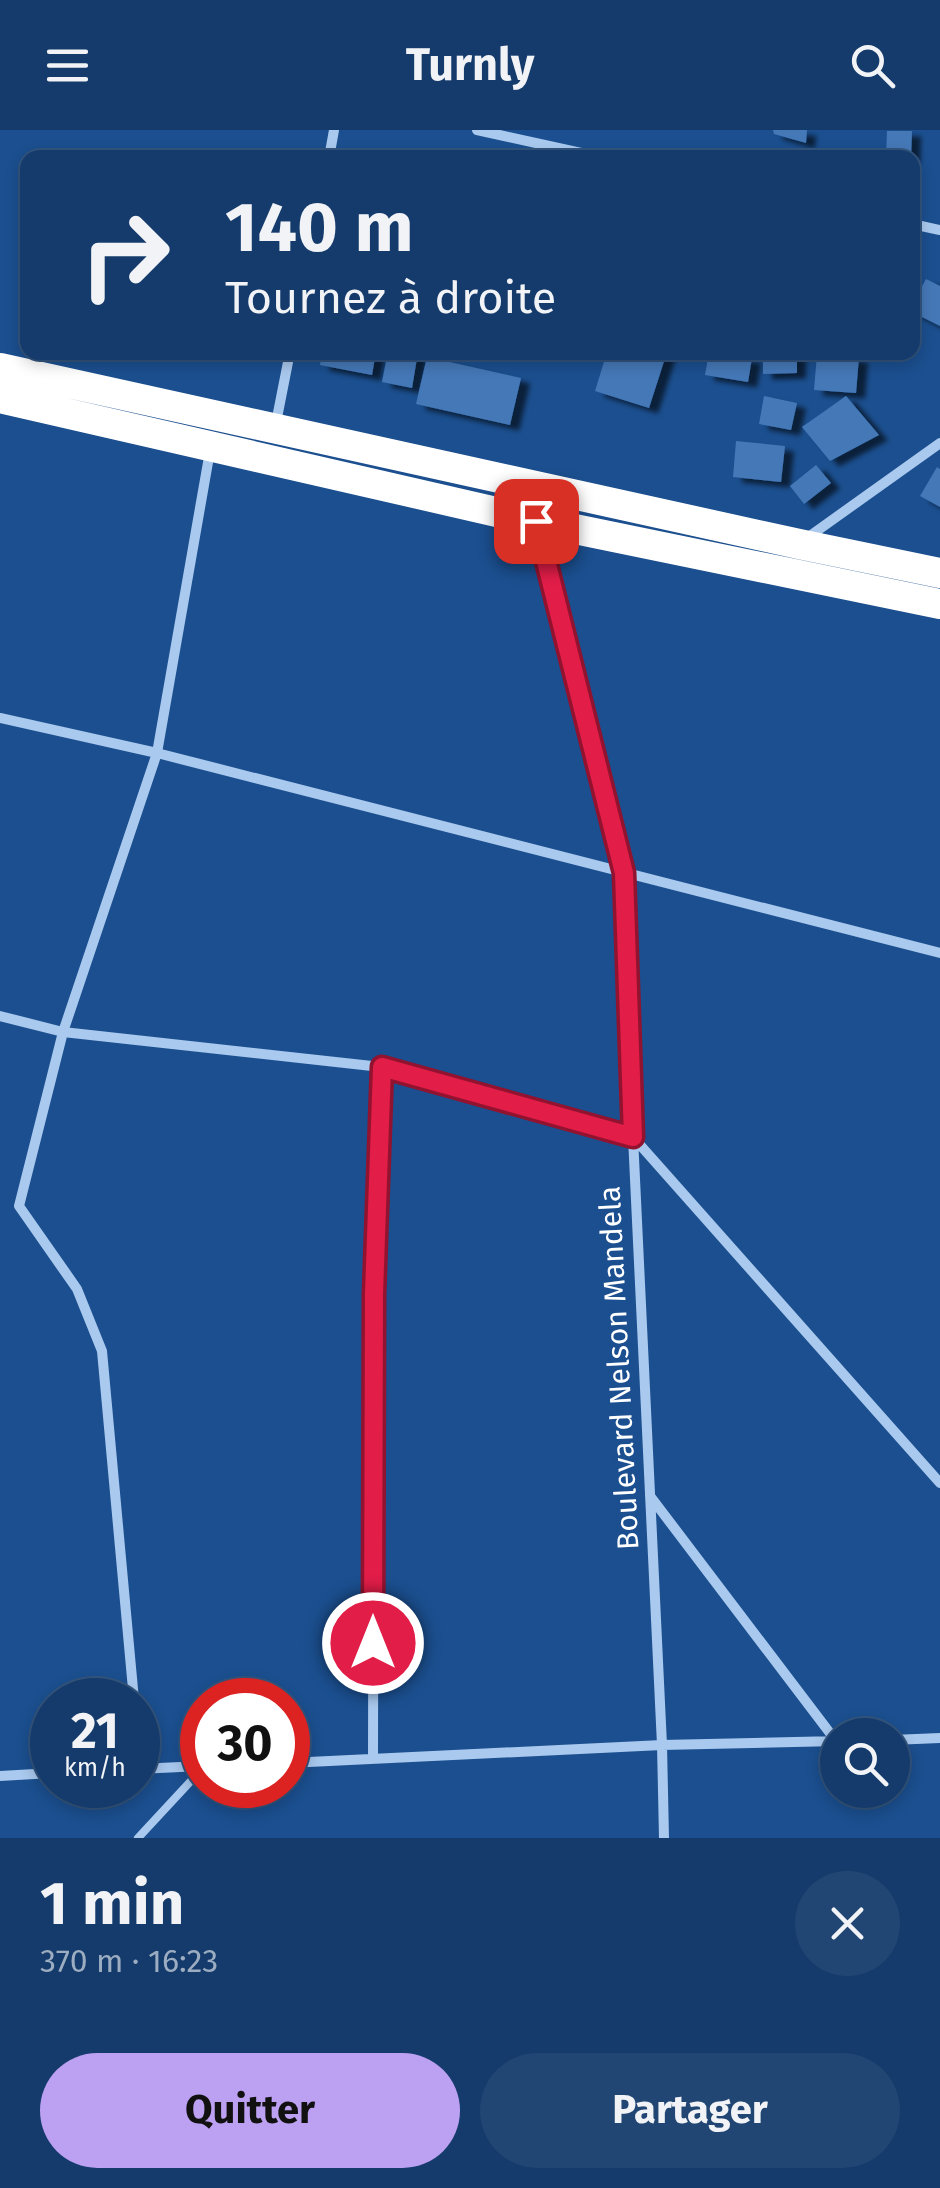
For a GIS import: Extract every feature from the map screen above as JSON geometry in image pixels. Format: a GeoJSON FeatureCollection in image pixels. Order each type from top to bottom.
{"type":"FeatureCollection","features":[{"type":"Feature","properties":{"kind":"highway"},"geometry":{"type":"LineString","coordinates":[[0,368],[534,486],[940,604]]}},
{"type":"Feature","properties":{"kind":"highway"},"geometry":{"type":"LineString","coordinates":[[0,398],[536,521],[794,559],[940,573]]}},
{"type":"Feature","properties":{"kind":"street"},"geometry":{"type":"LineString","coordinates":[[477,130],[568,150]]}},
{"type":"Feature","properties":{"kind":"street"},"geometry":{"type":"LineString","coordinates":[[275,428],[288,360]]}},
{"type":"Feature","properties":{"kind":"street"},"geometry":{"type":"LineString","coordinates":[[794,559],[940,442]]}},
{"type":"Feature","properties":{"kind":"street"},"geometry":{"type":"LineString","coordinates":[[132,1678],[102,1351],[76,1289],[19,1206],[63,1032],[157,752],[212,446]]}},
{"type":"Feature","properties":{"kind":"street","name":"Boulevard Nelson Mandela"},"geometry":{"type":"LineString","coordinates":[[534,486],[536,521],[624,873],[664,1838]]}},
{"type":"Feature","properties":{"kind":"street"},"geometry":{"type":"LineString","coordinates":[[0,718],[157,752],[940,953]]}},
{"type":"Feature","properties":{"kind":"street"},"geometry":{"type":"LineString","coordinates":[[0,1016],[63,1032],[382,1067],[633,1137],[940,1484]]}},
{"type":"Feature","properties":{"kind":"street"},"geometry":{"type":"LineString","coordinates":[[374,1759],[374,1294],[382,1067]]}},
{"type":"Feature","properties":{"kind":"street"},"geometry":{"type":"LineString","coordinates":[[650,1496],[820,1719]]}},
{"type":"Feature","properties":{"kind":"street"},"geometry":{"type":"LineString","coordinates":[[910,1739],[940,1738]]}},
{"type":"Feature","properties":{"kind":"street"},"geometry":{"type":"LineString","coordinates":[[310,1761],[820,1741]]}},
{"type":"Feature","properties":{"kind":"street"},"geometry":{"type":"LineString","coordinates":[[0,1776],[30,1775]]}},
{"type":"Feature","properties":{"kind":"lane"},"geometry":{"type":"LineString","coordinates":[[138,1838],[180,1792]]}},
{"type":"Feature","properties":{"kind":"building"},"geometry":{"type":"Polygon","coordinates":[[[773,130],[807,130],[806,143],[774,134],[773,130]]]}},
{"type":"Feature","properties":{"kind":"building"},"geometry":{"type":"Polygon","coordinates":[[[887,131],[912,131],[911,150],[886,150],[887,131]]]}},
{"type":"Feature","properties":{"kind":"building"},"geometry":{"type":"Polygon","coordinates":[[[926,279],[940,286],[940,326],[920,316],[920,290],[926,279]]]}},
{"type":"Feature","properties":{"kind":"building"},"geometry":{"type":"Polygon","coordinates":[[[321,360],[375,360],[372,375],[320,365],[321,360]]]}},
{"type":"Feature","properties":{"kind":"building"},"geometry":{"type":"Polygon","coordinates":[[[386,360],[417,360],[412,388],[382,382],[386,360]]]}},
{"type":"Feature","properties":{"kind":"building"},"geometry":{"type":"Polygon","coordinates":[[[426,360],[521,378],[510,425],[416,404],[426,360]]]}},
{"type":"Feature","properties":{"kind":"building"},"geometry":{"type":"Polygon","coordinates":[[[605,360],[664,360],[649,408],[595,391],[605,360]]]}},
{"type":"Feature","properties":{"kind":"building"},"geometry":{"type":"Polygon","coordinates":[[[708,360],[752,360],[748,382],[705,375],[708,360]]]}},
{"type":"Feature","properties":{"kind":"building"},"geometry":{"type":"Polygon","coordinates":[[[763,360],[797,360],[797,373],[763,374],[763,360]]]}},
{"type":"Feature","properties":{"kind":"building"},"geometry":{"type":"Polygon","coordinates":[[[816,360],[859,360],[856,393],[814,390],[816,360]]]}},
{"type":"Feature","properties":{"kind":"building"},"geometry":{"type":"Polygon","coordinates":[[[764,396],[797,403],[791,430],[759,424],[764,396]]]}},
{"type":"Feature","properties":{"kind":"building"},"geometry":{"type":"Polygon","coordinates":[[[846,396],[879,435],[830,461],[802,427],[846,396]]]}},
{"type":"Feature","properties":{"kind":"building"},"geometry":{"type":"Polygon","coordinates":[[[736,441],[785,446],[781,482],[733,477],[736,441]]]}},
{"type":"Feature","properties":{"kind":"building"},"geometry":{"type":"Polygon","coordinates":[[[816,465],[831,483],[804,504],[790,486],[816,465]]]}},
{"type":"Feature","properties":{"kind":"building"},"geometry":{"type":"Polygon","coordinates":[[[937,467],[940,469],[940,507],[920,496],[937,467]]]}},
{"type":"Feature","properties":{"kind":"route"},"geometry":{"type":"LineString","coordinates":[[373,1643],[374,1294],[382,1067],[633,1137],[624,873],[536,521]]}}]}
